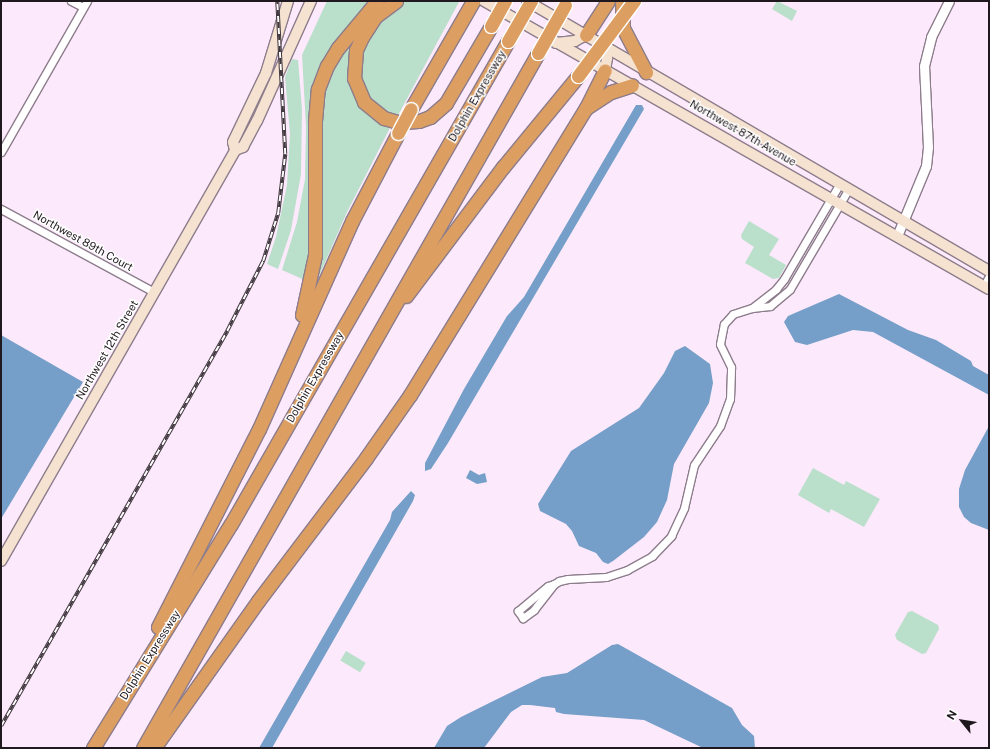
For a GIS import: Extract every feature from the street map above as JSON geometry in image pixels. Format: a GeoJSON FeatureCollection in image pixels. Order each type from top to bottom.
{"type":"FeatureCollection","features":[{"type":"Feature","properties":{"kind":"highway"},"geometry":{"type":"LineString","coordinates":[[278,387],[281,370],[307,300],[315,255],[314,121],[318,89],[327,66],[338,48],[377,1]]}},
{"type":"Feature","properties":{"kind":"highway"},"geometry":{"type":"LineString","coordinates":[[396,1],[378,14],[364,33],[356,50],[354,78],[364,102],[373,111],[398,122],[419,121],[430,117],[446,103],[505,1]]}},
{"type":"Feature","properties":{"kind":"highway","name":"Dolphin Expressway"},"geometry":{"type":"LineString","coordinates":[[94,747],[231,524],[531,1]]}},
{"type":"Feature","properties":{"kind":"highway"},"geometry":{"type":"LineString","coordinates":[[586,35],[608,1]]}},
{"type":"Feature","properties":{"kind":"highway"},"geometry":{"type":"LineString","coordinates":[[622,1],[623,28],[646,72]]}},
{"type":"Feature","properties":{"kind":"highway"},"geometry":{"type":"LineString","coordinates":[[378,332],[499,173],[578,76],[634,1]]}},
{"type":"Feature","properties":{"kind":"highway"},"geometry":{"type":"LineString","coordinates":[[143,748],[566,3]]}},
{"type":"Feature","properties":{"kind":"highway"},"geometry":{"type":"LineString","coordinates":[[94,747],[209,531],[278,387],[352,221],[411,109],[470,6]]}},
{"type":"Feature","properties":{"kind":"highway"},"geometry":{"type":"LineString","coordinates":[[154,748],[258,601],[366,458],[410,395],[586,108],[605,70]]}},
{"type":"Feature","properties":{"kind":"highway"},"geometry":{"type":"LineString","coordinates":[[586,108],[611,92],[632,85]]}},
{"type":"Feature","properties":{"kind":"main road","name":"Northwest 12th Street"},"geometry":{"type":"LineString","coordinates":[[235,150],[233,142],[266,74],[288,1]]}},
{"type":"Feature","properties":{"kind":"main road","name":"Northwest 12th Street"},"geometry":{"type":"LineString","coordinates":[[1,562],[235,150],[243,147],[257,121],[311,1]]}},
{"type":"Feature","properties":{"kind":"main road","name":"Northwest 87th Avenue"},"geometry":{"type":"LineString","coordinates":[[484,1],[898,236],[988,284]]}},
{"type":"Feature","properties":{"kind":"main road","name":"Northwest 87th Avenue"},"geometry":{"type":"LineString","coordinates":[[527,1],[646,72],[989,271]]}},
{"type":"Feature","properties":{"kind":"main road"},"geometry":{"type":"LineString","coordinates":[[556,43],[579,40],[586,35]]}},
{"type":"Feature","properties":{"kind":"main road"},"geometry":{"type":"LineString","coordinates":[[599,43],[607,58],[605,70]]}},
{"type":"Feature","properties":{"kind":"street"},"geometry":{"type":"LineString","coordinates":[[1,152],[85,4],[71,1]]}},
{"type":"Feature","properties":{"kind":"street"},"geometry":{"type":"LineString","coordinates":[[898,236],[919,187],[927,157],[923,89],[925,57],[933,30],[949,1]]}},
{"type":"Feature","properties":{"kind":"street"},"geometry":{"type":"LineString","coordinates":[[752,308],[776,289],[784,279],[831,198],[844,187]]}},
{"type":"Feature","properties":{"kind":"street"},"geometry":{"type":"LineString","coordinates":[[554,584],[534,610],[523,618],[518,611],[554,584],[568,579],[606,577],[627,570],[652,556],[670,536],[684,508],[694,465],[720,426],[730,399],[732,375],[728,359],[720,344],[721,330],[733,314],[752,308],[770,306],[790,289],[841,203],[844,187]]}},
{"type":"Feature","properties":{"kind":"street","name":"Northwest 89th Court"},"geometry":{"type":"LineString","coordinates":[[1,209],[154,292]]}},
{"type":"Feature","properties":{"kind":"green space"},"geometry":{"type":"Polygon","coordinates":[[[327,1],[373,1],[326,62],[307,281],[282,270],[297,222],[305,179],[306,127],[302,55],[327,1]]]}},
{"type":"Feature","properties":{"kind":"green space"},"geometry":{"type":"Polygon","coordinates":[[[404,1],[459,2],[396,119],[371,106],[360,87],[359,55],[374,24],[404,1]]]}},
{"type":"Feature","properties":{"kind":"green space"},"geometry":{"type":"Polygon","coordinates":[[[777,1],[797,11],[792,21],[772,9],[777,1]]]}},
{"type":"Feature","properties":{"kind":"green space"},"geometry":{"type":"Polygon","coordinates":[[[354,34],[358,36],[351,81],[392,124],[347,212],[313,290],[317,117],[327,75],[354,34]]]}},
{"type":"Feature","properties":{"kind":"green space"},"geometry":{"type":"Polygon","coordinates":[[[292,59],[298,60],[302,109],[301,174],[291,230],[278,269],[267,264],[276,237],[287,185],[290,134],[285,77],[292,59]]]}},
{"type":"Feature","properties":{"kind":"green space"},"geometry":{"type":"Polygon","coordinates":[[[749,221],[779,239],[769,255],[786,265],[779,278],[773,279],[745,263],[754,247],[742,239],[741,235],[749,221]]]}},
{"type":"Feature","properties":{"kind":"green space"},"geometry":{"type":"Polygon","coordinates":[[[813,468],[844,485],[846,481],[880,499],[864,527],[831,509],[829,513],[798,495],[813,468]]]}},
{"type":"Feature","properties":{"kind":"green space"},"geometry":{"type":"Polygon","coordinates":[[[912,611],[938,625],[939,629],[926,653],[922,654],[897,640],[895,635],[908,612],[912,611]]]}},
{"type":"Feature","properties":{"kind":"green space"},"geometry":{"type":"Polygon","coordinates":[[[346,651],[366,663],[360,672],[340,660],[346,651]]]}},
{"type":"Feature","properties":{"kind":"water"},"geometry":{"type":"Polygon","coordinates":[[[636,105],[642,105],[644,109],[448,443],[431,469],[425,471],[425,463],[464,389],[507,316],[524,297],[636,105]]]}},
{"type":"Feature","properties":{"kind":"water"},"geometry":{"type":"Polygon","coordinates":[[[839,294],[908,330],[936,340],[971,361],[973,366],[989,375],[989,395],[873,332],[853,330],[807,345],[795,342],[784,322],[788,316],[839,294]]]}},
{"type":"Feature","properties":{"kind":"water"},"geometry":{"type":"Polygon","coordinates":[[[1,335],[83,382],[1,519],[1,335]]]}},
{"type":"Feature","properties":{"kind":"water"},"geometry":{"type":"Polygon","coordinates":[[[685,346],[710,364],[713,383],[709,403],[674,464],[667,500],[657,522],[644,537],[608,564],[603,562],[596,553],[579,546],[572,531],[566,524],[540,511],[538,504],[571,451],[639,408],[664,373],[675,351],[685,346]]]}},
{"type":"Feature","properties":{"kind":"water"},"geometry":{"type":"Polygon","coordinates":[[[989,426],[989,530],[971,523],[964,517],[959,507],[959,489],[965,470],[989,426]]]}},
{"type":"Feature","properties":{"kind":"water"},"geometry":{"type":"Polygon","coordinates":[[[470,470],[479,475],[485,473],[487,482],[477,484],[466,478],[470,470]]]}},
{"type":"Feature","properties":{"kind":"water"},"geometry":{"type":"Polygon","coordinates":[[[411,491],[415,495],[413,501],[272,748],[259,748],[390,520],[392,512],[411,491]]]}},
{"type":"Feature","properties":{"kind":"water"},"geometry":{"type":"Polygon","coordinates":[[[618,644],[732,708],[742,725],[754,736],[755,748],[703,748],[644,720],[564,714],[556,712],[555,708],[522,705],[511,712],[484,748],[434,748],[447,726],[461,717],[542,677],[567,673],[612,645],[618,644]]]}},
{"type":"Feature","properties":{"kind":"railway"},"geometry":{"type":"LineString","coordinates":[[1,726],[227,331],[263,261],[278,213],[285,154],[277,1]]}}]}
